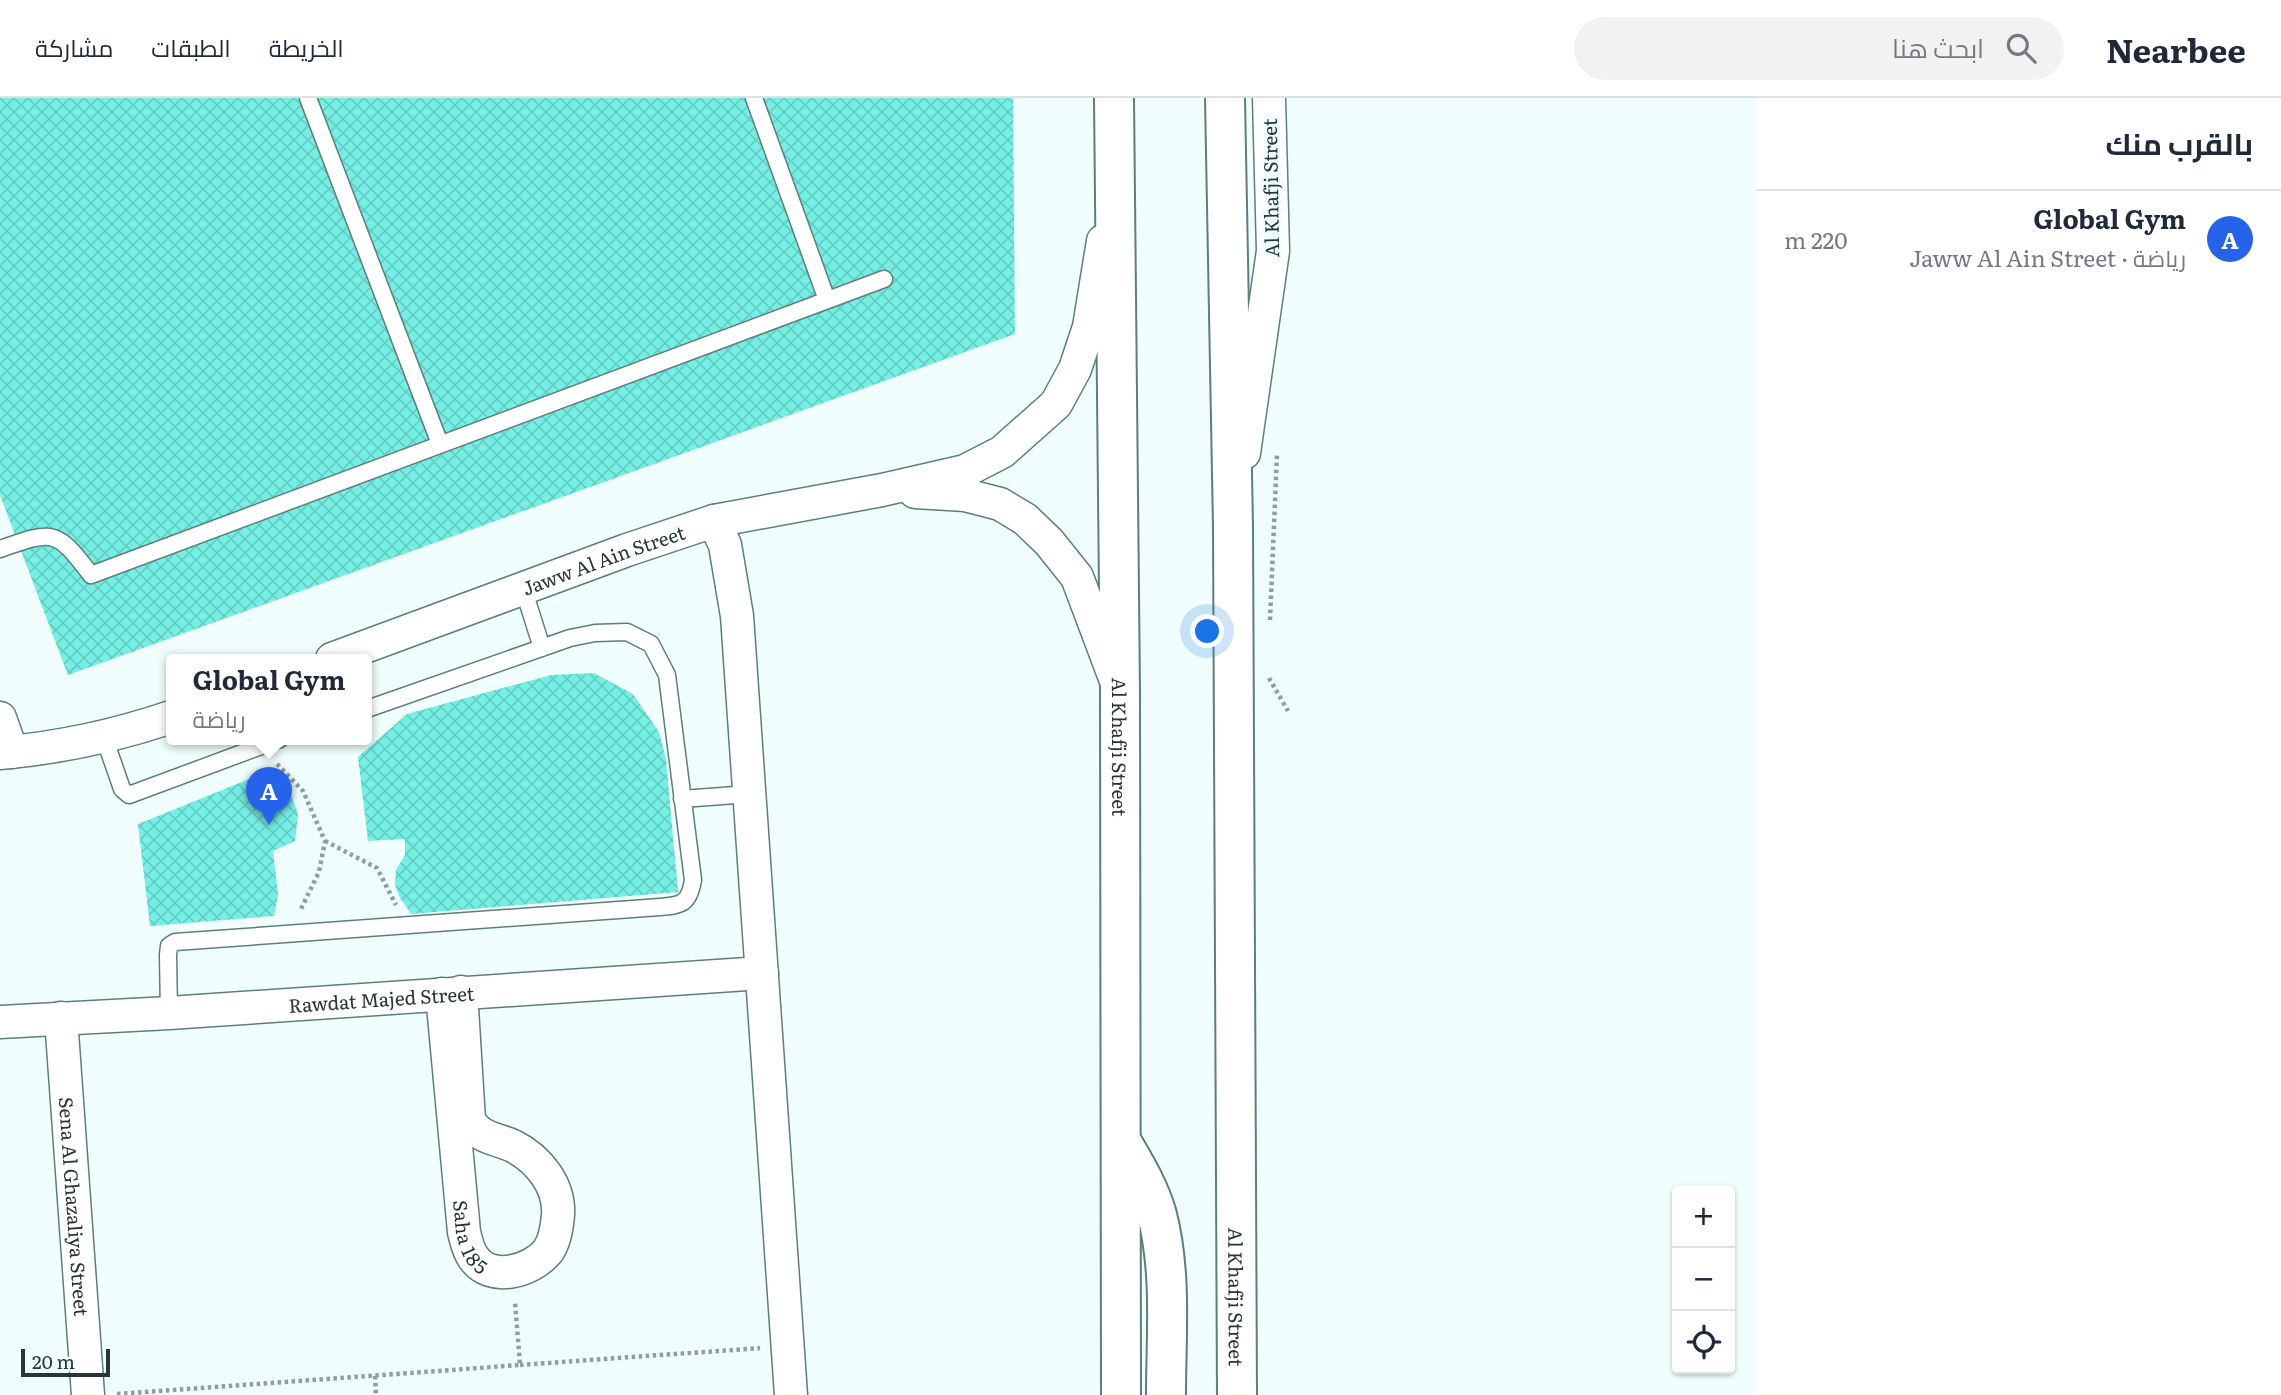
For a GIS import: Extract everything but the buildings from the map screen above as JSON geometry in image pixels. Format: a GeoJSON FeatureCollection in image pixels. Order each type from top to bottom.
{"type":"FeatureCollection","features":[{"type":"Feature","properties":{"kind":"highway","name":"Al Khafji Street"},"geometry":{"type":"LineString","coordinates":[[1114,98],[1120,692],[1121,1395]]}},
{"type":"Feature","properties":{"kind":"highway","name":"Al Khafji Street"},"geometry":{"type":"LineString","coordinates":[[1225,98],[1233,527],[1237,1395]]}},
{"type":"Feature","properties":{"kind":"highway"},"geometry":{"type":"LineString","coordinates":[[1121,1142],[1147,1188],[1156,1213],[1164,1252],[1166,1395]]}},
{"type":"Feature","properties":{"kind":"street","name":"Al Khafji Street"},"geometry":{"type":"LineString","coordinates":[[1233,527],[1273,251],[1269,98]]}},
{"type":"Feature","properties":{"kind":"street","name":"Jaww Al Ain Street"},"geometry":{"type":"LineString","coordinates":[[345,654],[714,521],[882,490],[965,471],[1002,452],[1056,404],[1075,369],[1089,327],[1113,183]]}},
{"type":"Feature","properties":{"kind":"street","name":"Jaww Al Ain Street"},"geometry":{"type":"LineString","coordinates":[[882,490],[965,495],[1000,504],[1025,519],[1049,541],[1077,577],[1120,692]]}},
{"type":"Feature","properties":{"kind":"street"},"geometry":{"type":"LineString","coordinates":[[714,521],[725,545],[737,616],[791,1395]]}},
{"type":"Feature","properties":{"kind":"street"},"geometry":{"type":"LineString","coordinates":[[0,718],[6,753],[57,747],[104,737],[166,718]]}},
{"type":"Feature","properties":{"kind":"street","name":"Rawdat Majed Street"},"geometry":{"type":"LineString","coordinates":[[0,1022],[762,973]]}},
{"type":"Feature","properties":{"kind":"street","name":"Saha 185"},"geometry":{"type":"LineString","coordinates":[[452,993],[469,1120],[481,1135],[513,1146],[532,1158],[546,1172],[558,1208],[557,1230],[548,1251],[530,1266],[512,1273],[486,1268],[474,1259],[464,1232],[457,1170],[452,993]]}},
{"type":"Feature","properties":{"kind":"street","name":"Sena Al Ghazaliya Street"},"geometry":{"type":"LineString","coordinates":[[61,1018],[102,1394]]}},
{"type":"Feature","properties":{"kind":"street"},"geometry":{"type":"LineString","coordinates":[[457,1170],[475,1153],[501,1143]]}},
{"type":"Feature","properties":{"kind":"lane"},"geometry":{"type":"LineString","coordinates":[[309,98],[440,444]]}},
{"type":"Feature","properties":{"kind":"lane"},"geometry":{"type":"LineString","coordinates":[[754,98],[827,300]]}},
{"type":"Feature","properties":{"kind":"lane"},"geometry":{"type":"LineString","coordinates":[[0,549],[36,537],[53,536],[70,546],[91,575],[884,279]]}},
{"type":"Feature","properties":{"kind":"lane"},"geometry":{"type":"LineString","coordinates":[[523,588],[542,648]]}},
{"type":"Feature","properties":{"kind":"lane"},"geometry":{"type":"LineString","coordinates":[[169,1013],[168,955],[169,946],[174,942],[680,905],[690,895],[693,880],[667,675],[651,643],[627,632],[595,633],[542,648],[372,707]]}},
{"type":"Feature","properties":{"kind":"lane"},"geometry":{"type":"LineString","coordinates":[[104,737],[122,789],[129,795],[263,745]]}},
{"type":"Feature","properties":{"kind":"lane"},"geometry":{"type":"LineString","coordinates":[[682,799],[749,794]]}},
{"type":"Feature","properties":{"kind":"path"},"geometry":{"type":"LineString","coordinates":[[260,746],[303,792],[325,841],[318,872],[290,933]]}},
{"type":"Feature","properties":{"kind":"path"},"geometry":{"type":"LineString","coordinates":[[325,841],[377,868],[394,898],[402,925]]}},
{"type":"Feature","properties":{"kind":"path"},"geometry":{"type":"LineString","coordinates":[[512,1273],[520,1365]]}},
{"type":"Feature","properties":{"kind":"path"},"geometry":{"type":"LineString","coordinates":[[102,1394],[787,1346]]}},
{"type":"Feature","properties":{"kind":"path"},"geometry":{"type":"LineString","coordinates":[[374,1376],[376,1395]]}},
{"type":"Feature","properties":{"kind":"place","name":"Global Gym"},"geometry":{"type":"Point","coordinates":[269,825]}}]}
